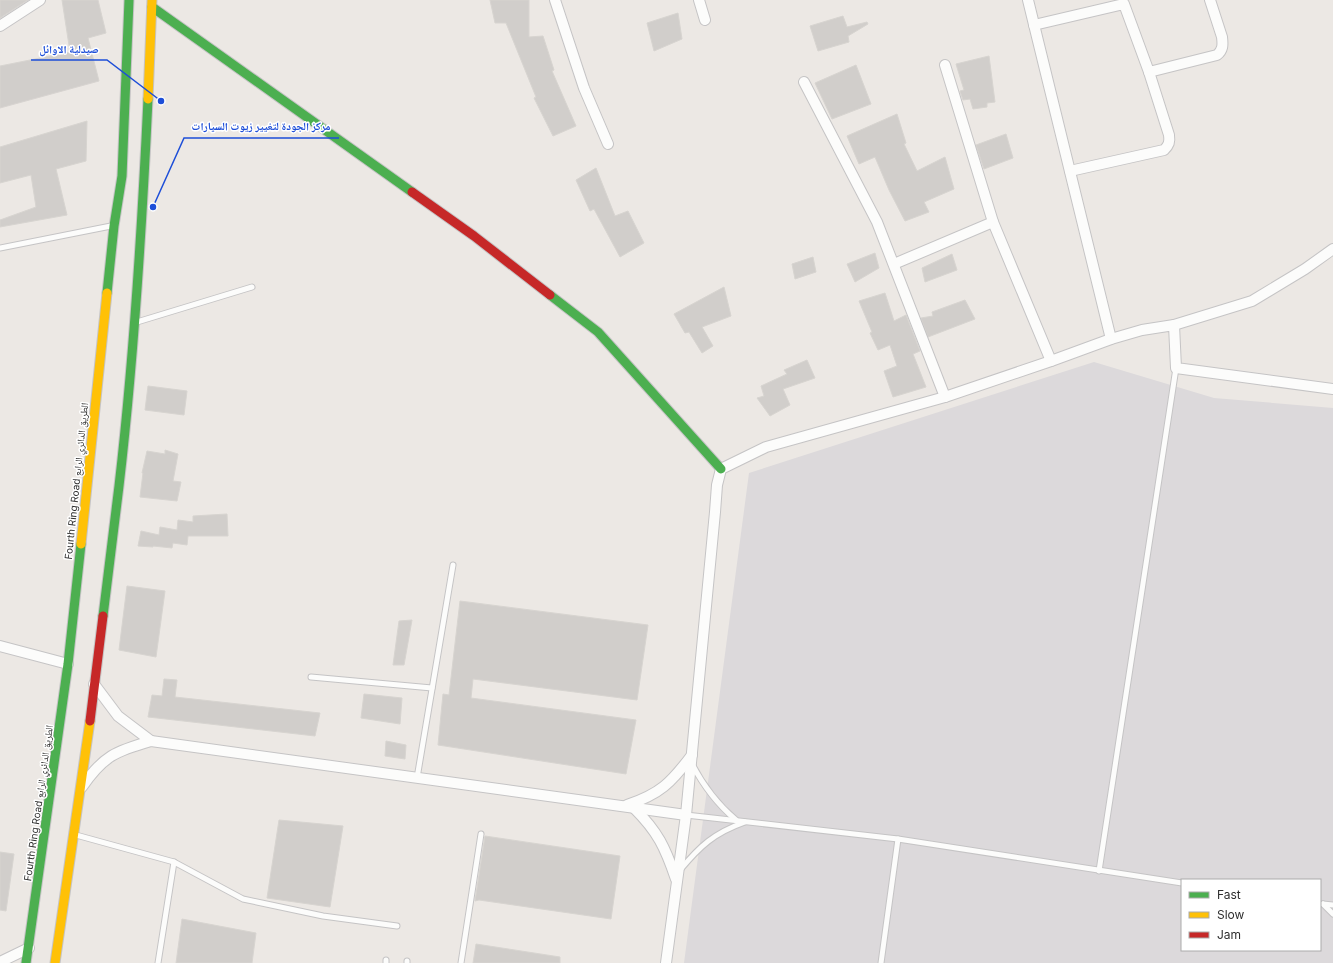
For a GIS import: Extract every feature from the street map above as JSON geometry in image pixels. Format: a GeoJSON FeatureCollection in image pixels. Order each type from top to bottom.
{"type":"FeatureCollection","features":[{"type":"Feature","properties":{"kind":"main road","name":"Fourth Ring Road الطريق الدائري الرابع"},"geometry":{"type":"LineString","coordinates":[[55,963],[80,791],[119,485],[134,323],[133,177],[129,0]]}},
{"type":"Feature","properties":{"kind":"main road","name":"Fourth Ring Road الطريق الدائري الرابع"},"geometry":{"type":"LineString","coordinates":[[26,963],[68,664],[114,226],[133,177],[152,3]]}},
{"type":"Feature","properties":{"kind":"main road"},"geometry":{"type":"LineString","coordinates":[[152,3],[474,236],[598,332],[721,469]]}},
{"type":"Feature","properties":{"kind":"street"},"geometry":{"type":"LineString","coordinates":[[0,26],[40,0]]}},
{"type":"Feature","properties":{"kind":"street"},"geometry":{"type":"LineString","coordinates":[[555,0],[584,88],[608,144]]}},
{"type":"Feature","properties":{"kind":"street"},"geometry":{"type":"LineString","coordinates":[[699,0],[705,20]]}},
{"type":"Feature","properties":{"kind":"street"},"geometry":{"type":"LineString","coordinates":[[1028,0],[1111,339]]}},
{"type":"Feature","properties":{"kind":"street"},"geometry":{"type":"LineString","coordinates":[[1149,72],[1217,55],[1222,51],[1222,38],[1210,0]]}},
{"type":"Feature","properties":{"kind":"street"},"geometry":{"type":"LineString","coordinates":[[1034,25],[1123,2],[1149,72],[1170,140],[1168,146],[1164,150],[1070,171]]}},
{"type":"Feature","properties":{"kind":"street"},"geometry":{"type":"LineString","coordinates":[[945,64],[993,222],[1051,361]]}},
{"type":"Feature","properties":{"kind":"street"},"geometry":{"type":"LineString","coordinates":[[804,82],[877,222],[945,397]]}},
{"type":"Feature","properties":{"kind":"street"},"geometry":{"type":"LineString","coordinates":[[894,264],[993,222]]}},
{"type":"Feature","properties":{"kind":"street"},"geometry":{"type":"LineString","coordinates":[[666,963],[686,815],[714,512],[717,485],[721,469],[766,447],[945,397],[1111,339],[1142,330],[1174,325],[1252,301],[1305,269],[1333,249]]}},
{"type":"Feature","properties":{"kind":"street"},"geometry":{"type":"LineString","coordinates":[[1174,325],[1176,368],[1333,389]]}},
{"type":"Feature","properties":{"kind":"street"},"geometry":{"type":"LineString","coordinates":[[0,646],[68,664]]}},
{"type":"Feature","properties":{"kind":"street"},"geometry":{"type":"LineString","coordinates":[[94,684],[118,716],[151,741]]}},
{"type":"Feature","properties":{"kind":"street"},"geometry":{"type":"LineString","coordinates":[[80,791],[91,775],[104,761],[114,754],[130,747],[151,741],[686,815]]}},
{"type":"Feature","properties":{"kind":"street"},"geometry":{"type":"LineString","coordinates":[[629,807],[659,791],[692,759]]}},
{"type":"Feature","properties":{"kind":"street"},"geometry":{"type":"LineString","coordinates":[[629,807],[648,821],[657,834],[677,877]]}},
{"type":"Feature","properties":{"kind":"street"},"geometry":{"type":"LineString","coordinates":[[0,962],[29,948]]}},
{"type":"Feature","properties":{"kind":"lane"},"geometry":{"type":"LineString","coordinates":[[0,248],[114,226]]}},
{"type":"Feature","properties":{"kind":"lane"},"geometry":{"type":"LineString","coordinates":[[134,323],[252,287]]}},
{"type":"Feature","properties":{"kind":"lane"},"geometry":{"type":"LineString","coordinates":[[1100,871],[1176,368]]}},
{"type":"Feature","properties":{"kind":"lane"},"geometry":{"type":"LineString","coordinates":[[417,778],[454,565]]}},
{"type":"Feature","properties":{"kind":"lane"},"geometry":{"type":"LineString","coordinates":[[311,678],[432,688]]}},
{"type":"Feature","properties":{"kind":"lane"},"geometry":{"type":"LineString","coordinates":[[692,759],[712,797],[737,821]]}},
{"type":"Feature","properties":{"kind":"lane"},"geometry":{"type":"LineString","coordinates":[[686,815],[898,839],[1181,883]]}},
{"type":"Feature","properties":{"kind":"lane"},"geometry":{"type":"LineString","coordinates":[[677,877],[692,855],[705,843],[730,828],[745,822]]}},
{"type":"Feature","properties":{"kind":"lane"},"geometry":{"type":"LineString","coordinates":[[74,834],[174,862],[243,899],[323,916],[398,926]]}},
{"type":"Feature","properties":{"kind":"lane"},"geometry":{"type":"LineString","coordinates":[[461,963],[481,834]]}},
{"type":"Feature","properties":{"kind":"lane"},"geometry":{"type":"LineString","coordinates":[[881,963],[898,839]]}},
{"type":"Feature","properties":{"kind":"lane"},"geometry":{"type":"LineString","coordinates":[[158,963],[174,862]]}},
{"type":"Feature","properties":{"kind":"lane"},"geometry":{"type":"LineString","coordinates":[[1321,904],[1333,905]]}},
{"type":"Feature","properties":{"kind":"lane"},"geometry":{"type":"LineString","coordinates":[[1321,904],[1333,914]]}},
{"type":"Feature","properties":{"kind":"shaded area"},"geometry":{"type":"Polygon","coordinates":[[[1094,362],[1214,398],[1333,408],[1333,963],[684,963],[749,473],[1094,362]]]}},
{"type":"Feature","properties":{"kind":"building"},"geometry":{"type":"Polygon","coordinates":[[[0,0],[28,0],[0,18],[0,0]]]}},
{"type":"Feature","properties":{"kind":"building"},"geometry":{"type":"Polygon","coordinates":[[[62,0],[98,0],[106,33],[88,38],[99,81],[0,108],[0,66],[70,52],[62,0]]]}},
{"type":"Feature","properties":{"kind":"building"},"geometry":{"type":"Polygon","coordinates":[[[490,0],[529,0],[529,37],[543,36],[554,70],[552,71],[576,126],[553,136],[534,98],[536,97],[506,23],[495,23],[490,0]]]}},
{"type":"Feature","properties":{"kind":"building"},"geometry":{"type":"Polygon","coordinates":[[[678,13],[682,39],[654,51],[647,23],[678,13]]]}},
{"type":"Feature","properties":{"kind":"building"},"geometry":{"type":"Polygon","coordinates":[[[843,16],[847,27],[867,22],[868,24],[848,36],[849,42],[818,51],[810,26],[843,16]]]}},
{"type":"Feature","properties":{"kind":"building"},"geometry":{"type":"Polygon","coordinates":[[[989,56],[995,102],[987,103],[987,107],[973,109],[970,99],[963,100],[960,91],[964,90],[956,64],[989,56]]]}},
{"type":"Feature","properties":{"kind":"building"},"geometry":{"type":"Polygon","coordinates":[[[856,65],[871,104],[832,119],[815,83],[856,65]]]}},
{"type":"Feature","properties":{"kind":"building"},"geometry":{"type":"Polygon","coordinates":[[[897,114],[906,143],[904,144],[917,171],[945,157],[954,189],[924,202],[929,212],[905,221],[889,190],[875,157],[859,164],[847,136],[897,114]]]}},
{"type":"Feature","properties":{"kind":"building"},"geometry":{"type":"Polygon","coordinates":[[[87,121],[86,161],[56,169],[67,215],[0,227],[0,220],[36,207],[31,175],[0,183],[0,147],[87,121]]]}},
{"type":"Feature","properties":{"kind":"building"},"geometry":{"type":"Polygon","coordinates":[[[1006,134],[1013,158],[984,169],[976,145],[1006,134]]]}},
{"type":"Feature","properties":{"kind":"building"},"geometry":{"type":"Polygon","coordinates":[[[596,168],[615,216],[628,211],[644,243],[620,257],[594,209],[590,211],[576,180],[596,168]]]}},
{"type":"Feature","properties":{"kind":"building"},"geometry":{"type":"Polygon","coordinates":[[[875,253],[879,268],[855,282],[847,264],[875,253]]]}},
{"type":"Feature","properties":{"kind":"building"},"geometry":{"type":"Polygon","coordinates":[[[952,254],[957,270],[925,282],[922,268],[952,254]]]}},
{"type":"Feature","properties":{"kind":"building"},"geometry":{"type":"Polygon","coordinates":[[[813,257],[816,272],[795,279],[792,264],[813,257]]]}},
{"type":"Feature","properties":{"kind":"building"},"geometry":{"type":"Polygon","coordinates":[[[724,287],[731,316],[702,327],[713,346],[702,353],[689,332],[685,333],[674,314],[724,287]]]}},
{"type":"Feature","properties":{"kind":"building"},"geometry":{"type":"Polygon","coordinates":[[[885,293],[894,321],[906,315],[920,351],[913,354],[926,387],[893,397],[884,371],[897,366],[890,345],[878,350],[870,333],[872,332],[859,301],[885,293]]]}},
{"type":"Feature","properties":{"kind":"building"},"geometry":{"type":"Polygon","coordinates":[[[965,300],[975,319],[928,337],[921,318],[933,316],[932,312],[965,300]]]}},
{"type":"Feature","properties":{"kind":"building"},"geometry":{"type":"Polygon","coordinates":[[[807,360],[815,378],[783,389],[790,405],[770,416],[757,398],[764,396],[761,386],[787,374],[784,370],[807,360]]]}},
{"type":"Feature","properties":{"kind":"building"},"geometry":{"type":"Polygon","coordinates":[[[148,386],[187,391],[184,415],[145,410],[148,386]]]}},
{"type":"Feature","properties":{"kind":"building"},"geometry":{"type":"Polygon","coordinates":[[[165,450],[178,454],[173,481],[181,482],[177,501],[140,497],[142,473],[147,451],[165,454],[165,450]]]}},
{"type":"Feature","properties":{"kind":"building"},"geometry":{"type":"Polygon","coordinates":[[[227,514],[228,536],[188,536],[187,545],[173,543],[172,548],[138,546],[141,531],[159,535],[160,527],[177,530],[178,520],[193,522],[193,516],[227,514]]]}},
{"type":"Feature","properties":{"kind":"building"},"geometry":{"type":"Polygon","coordinates":[[[127,586],[165,591],[156,657],[119,650],[127,586]]]}},
{"type":"Feature","properties":{"kind":"building"},"geometry":{"type":"Polygon","coordinates":[[[460,601],[648,625],[637,700],[473,679],[471,698],[636,720],[626,774],[438,745],[443,694],[449,695],[460,601]]]}},
{"type":"Feature","properties":{"kind":"building"},"geometry":{"type":"Polygon","coordinates":[[[412,620],[404,665],[393,665],[399,621],[412,620]]]}},
{"type":"Feature","properties":{"kind":"building"},"geometry":{"type":"Polygon","coordinates":[[[164,679],[177,680],[175,697],[320,713],[315,736],[148,717],[152,695],[162,696],[164,679]]]}},
{"type":"Feature","properties":{"kind":"building"},"geometry":{"type":"Polygon","coordinates":[[[364,694],[402,698],[400,724],[361,718],[364,694]]]}},
{"type":"Feature","properties":{"kind":"building"},"geometry":{"type":"Polygon","coordinates":[[[386,741],[406,745],[405,759],[385,756],[386,741]]]}},
{"type":"Feature","properties":{"kind":"building"},"geometry":{"type":"Polygon","coordinates":[[[279,820],[343,826],[330,907],[267,898],[279,820]]]}},
{"type":"Feature","properties":{"kind":"building"},"geometry":{"type":"Polygon","coordinates":[[[485,836],[620,856],[611,919],[479,900],[475,901],[485,836]]]}},
{"type":"Feature","properties":{"kind":"building"},"geometry":{"type":"Polygon","coordinates":[[[0,852],[14,854],[6,911],[0,910],[0,852]]]}},
{"type":"Feature","properties":{"kind":"building"},"geometry":{"type":"Polygon","coordinates":[[[182,919],[256,933],[252,963],[176,963],[182,919]]]}},
{"type":"Feature","properties":{"kind":"building"},"geometry":{"type":"Polygon","coordinates":[[[476,944],[560,957],[560,963],[473,963],[476,944]]]}},
{"type":"Feature","properties":{"kind":"traffic: fast"},"geometry":{"type":"LineString","coordinates":[[107,293],[114,226],[122,176],[129,0]]}},
{"type":"Feature","properties":{"kind":"traffic: fast"},"geometry":{"type":"LineString","coordinates":[[152,7],[412,192]]}},
{"type":"Feature","properties":{"kind":"traffic: fast"},"geometry":{"type":"LineString","coordinates":[[103,616],[129,390],[140,244],[148,99]]}},
{"type":"Feature","properties":{"kind":"traffic: fast"},"geometry":{"type":"LineString","coordinates":[[550,295],[598,332],[721,469]]}},
{"type":"Feature","properties":{"kind":"traffic: fast"},"geometry":{"type":"LineString","coordinates":[[26,963],[68,664],[81,544]]}},
{"type":"Feature","properties":{"kind":"traffic: slow"},"geometry":{"type":"LineString","coordinates":[[148,99],[152,0]]}},
{"type":"Feature","properties":{"kind":"traffic: slow"},"geometry":{"type":"LineString","coordinates":[[81,544],[107,293]]}},
{"type":"Feature","properties":{"kind":"traffic: slow"},"geometry":{"type":"LineString","coordinates":[[55,963],[90,721]]}},
{"type":"Feature","properties":{"kind":"traffic: jam"},"geometry":{"type":"LineString","coordinates":[[412,192],[474,236],[550,295]]}},
{"type":"Feature","properties":{"kind":"traffic: jam"},"geometry":{"type":"LineString","coordinates":[[90,721],[103,616]]}},
{"type":"Feature","properties":{"kind":"place","name":"صيدلية الاوائل"},"geometry":{"type":"Point","coordinates":[161,101]}},
{"type":"Feature","properties":{"kind":"place","name":"مركز الجودة لتغيير زيوت السيارات"},"geometry":{"type":"Point","coordinates":[153,207]}}]}
